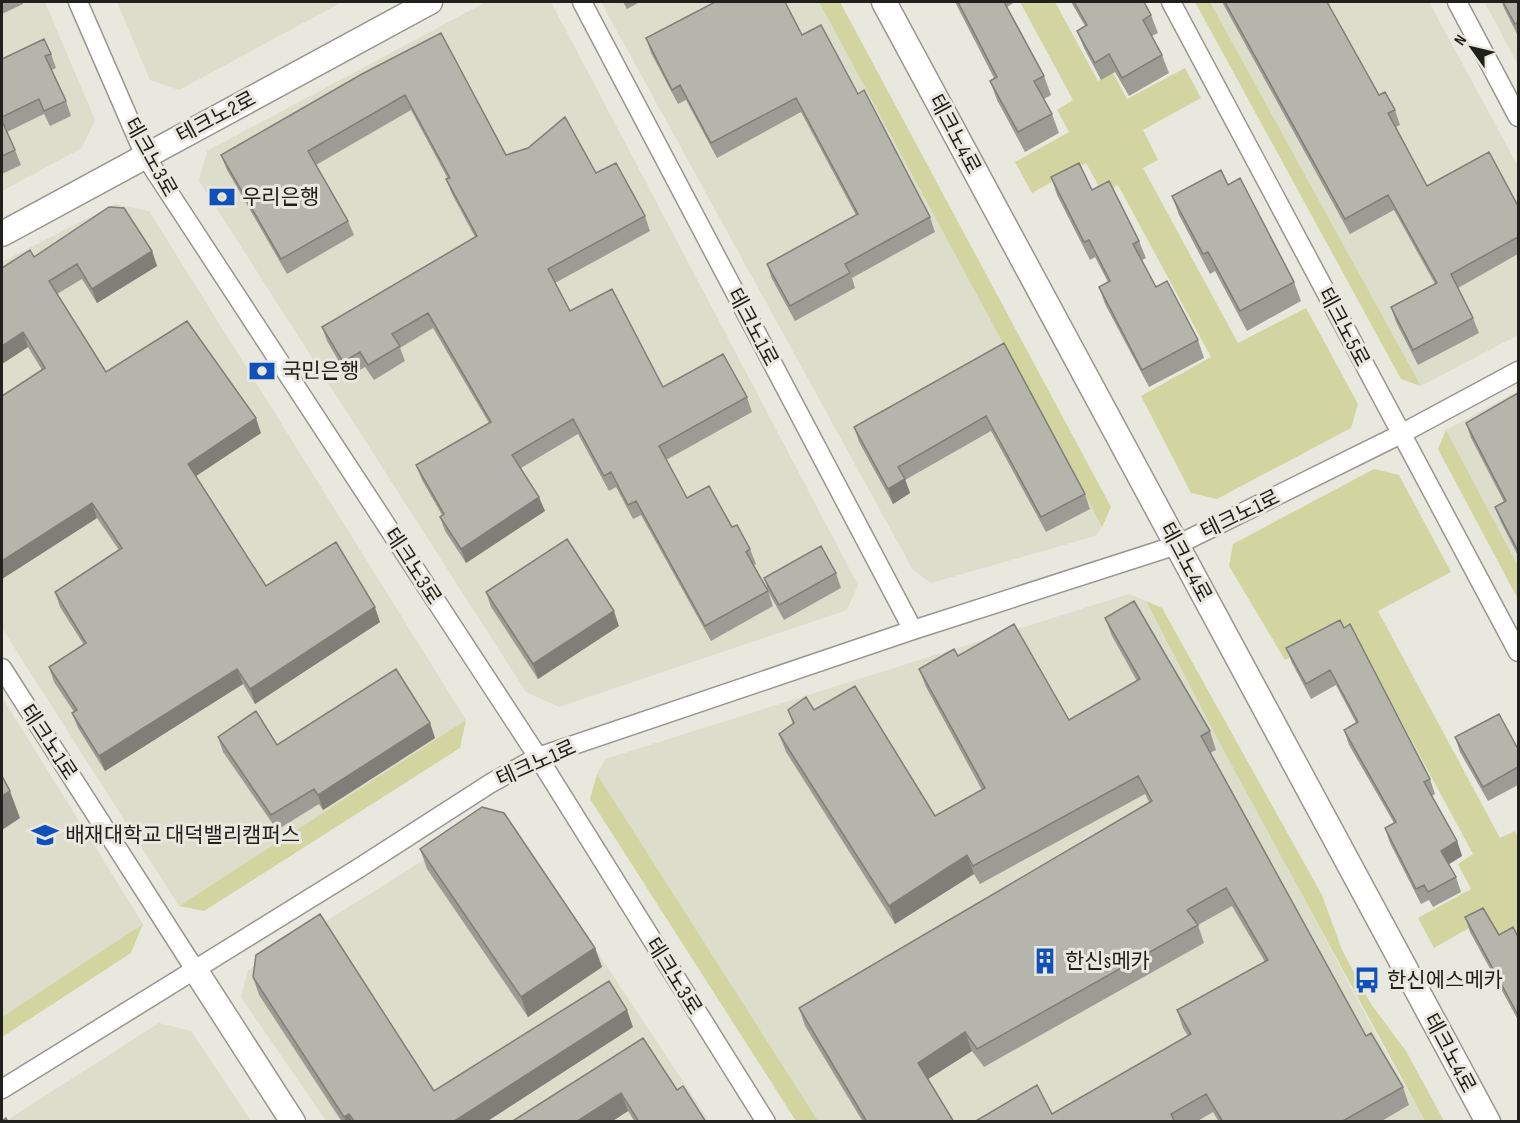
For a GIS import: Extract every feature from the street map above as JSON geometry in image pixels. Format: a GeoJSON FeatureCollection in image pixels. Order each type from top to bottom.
{"type":"FeatureCollection","features":[{"type":"Feature","properties":{"kind":"main road","name":"테크노2로"},"geometry":{"type":"LineString","coordinates":[[2,234],[430,2]]}},
{"type":"Feature","properties":{"kind":"main road","name":"테크노4로"},"geometry":{"type":"LineString","coordinates":[[884,2],[1488,1122]]}},
{"type":"Feature","properties":{"kind":"main road","name":"테크노1로"},"geometry":{"type":"LineString","coordinates":[[194,968],[293,1122]]}},
{"type":"Feature","properties":{"kind":"street","name":"테크노3로"},"geometry":{"type":"LineString","coordinates":[[78,2],[145,156],[538,757],[766,1122]]}},
{"type":"Feature","properties":{"kind":"street","name":"테크노1로"},"geometry":{"type":"LineString","coordinates":[[582,2],[912,630]]}},
{"type":"Feature","properties":{"kind":"street","name":"테크노5로"},"geometry":{"type":"LineString","coordinates":[[1171,2],[1518,652]]}},
{"type":"Feature","properties":{"kind":"street"},"geometry":{"type":"LineString","coordinates":[[1457,2],[1518,117]]}},
{"type":"Feature","properties":{"kind":"street","name":"테크노1로"},"geometry":{"type":"LineString","coordinates":[[2,1089],[491,783],[538,757],[912,630],[1177,545],[1401,434],[1518,371]]}},
{"type":"Feature","properties":{"kind":"street","name":"테크노1로"},"geometry":{"type":"LineString","coordinates":[[2,668],[194,968]]}},
{"type":"Feature","properties":{"kind":"shaded area"},"geometry":{"type":"Polygon","coordinates":[[[2,2],[45,2],[95,120],[82,148],[2,191],[2,2]]]}},
{"type":"Feature","properties":{"kind":"shaded area"},"geometry":{"type":"Polygon","coordinates":[[[117,2],[342,2],[179,90],[150,80],[117,2]]]}},
{"type":"Feature","properties":{"kind":"shaded area"},"geometry":{"type":"Polygon","coordinates":[[[486,2],[551,2],[858,585],[847,610],[559,707],[526,692],[199,181],[207,151],[486,2]]]}},
{"type":"Feature","properties":{"kind":"shaded area"},"geometry":{"type":"Polygon","coordinates":[[[601,2],[819,2],[1102,527],[1095,536],[931,583],[913,570],[601,2]]]}},
{"type":"Feature","properties":{"kind":"shaded area"},"geometry":{"type":"Polygon","coordinates":[[[1210,2],[1429,2],[1518,166],[1518,335],[1421,386],[1210,2]]]}},
{"type":"Feature","properties":{"kind":"shaded area"},"geometry":{"type":"Polygon","coordinates":[[[1484,2],[1518,2],[1518,65],[1491,14],[1484,2]]]}},
{"type":"Feature","properties":{"kind":"shaded area"},"geometry":{"type":"Polygon","coordinates":[[[115,204],[149,211],[466,720],[179,906],[2,628],[2,262],[115,204]]]}},
{"type":"Feature","properties":{"kind":"shaded area"},"geometry":{"type":"Polygon","coordinates":[[[1518,391],[1518,566],[1446,430],[1518,391]]]}},
{"type":"Feature","properties":{"kind":"shaded area"},"geometry":{"type":"Polygon","coordinates":[[[1129,594],[1146,601],[1382,1046],[1425,1121],[818,1121],[597,774],[605,759],[1129,594]]]}},
{"type":"Feature","properties":{"kind":"shaded area","name":"배재대학교 대덕밸리캠퍼스"},"geometry":{"type":"Polygon","coordinates":[[[2,697],[143,924],[2,1017],[2,697]]]}},
{"type":"Feature","properties":{"kind":"shaded area"},"geometry":{"type":"Polygon","coordinates":[[[488,820],[515,827],[709,1121],[326,1121],[241,997],[248,970],[488,820]]]}},
{"type":"Feature","properties":{"kind":"shaded area"},"geometry":{"type":"Polygon","coordinates":[[[159,1023],[191,1031],[251,1121],[4,1122],[159,1023]]]}},
{"type":"Feature","properties":{"kind":"green space"},"geometry":{"type":"Polygon","coordinates":[[[819,2],[840,2],[1111,507],[1102,527],[819,2]]]}},
{"type":"Feature","properties":{"kind":"green space"},"geometry":{"type":"Polygon","coordinates":[[[1020,2],[1055,2],[1098,81],[1113,73],[1127,99],[1185,68],[1201,98],[1143,130],[1158,160],[1143,168],[1238,343],[1306,308],[1358,404],[1351,428],[1217,499],[1191,493],[1141,396],[1211,357],[1118,185],[1103,194],[1086,163],[1032,193],[1015,162],[1069,132],[1057,110],[1073,100],[1020,2]]]}},
{"type":"Feature","properties":{"kind":"green space"},"geometry":{"type":"Polygon","coordinates":[[[1195,2],[1210,2],[1421,386],[1401,379],[1195,2]]]}},
{"type":"Feature","properties":{"kind":"green space"},"geometry":{"type":"Polygon","coordinates":[[[1446,430],[1518,566],[1518,599],[1438,449],[1446,430]]]}},
{"type":"Feature","properties":{"kind":"green space"},"geometry":{"type":"Polygon","coordinates":[[[1374,469],[1399,475],[1451,572],[1378,611],[1500,838],[1515,831],[1518,838],[1518,939],[1505,947],[1488,917],[1434,948],[1418,918],[1471,889],[1458,864],[1473,854],[1350,626],[1285,660],[1229,566],[1233,544],[1374,469]]]}},
{"type":"Feature","properties":{"kind":"green space"},"geometry":{"type":"Polygon","coordinates":[[[1146,601],[1162,608],[1322,895],[1342,950],[1371,1004],[1406,1051],[1444,1121],[1425,1121],[1224,751],[1146,601]]]}},
{"type":"Feature","properties":{"kind":"green space"},"geometry":{"type":"Polygon","coordinates":[[[466,720],[460,748],[204,911],[179,906],[466,720]]]}},
{"type":"Feature","properties":{"kind":"green space"},"geometry":{"type":"Polygon","coordinates":[[[597,774],[818,1121],[796,1121],[590,799],[597,774]]]}},
{"type":"Feature","properties":{"kind":"green space"},"geometry":{"type":"Polygon","coordinates":[[[143,924],[131,953],[2,1037],[2,1017],[143,924]]]}},
{"type":"Feature","properties":{"kind":"building"},"geometry":{"type":"Polygon","coordinates":[[[715,2],[785,2],[802,35],[821,25],[858,94],[864,90],[930,217],[845,264],[850,273],[790,306],[767,264],[858,214],[796,98],[711,143],[680,85],[672,90],[646,38],[715,2]]]}},
{"type":"Feature","properties":{"kind":"building"},"geometry":{"type":"Polygon","coordinates":[[[958,2],[1004,2],[1044,76],[1034,81],[1052,114],[1018,132],[990,81],[997,77],[958,2]]]}},
{"type":"Feature","properties":{"kind":"building"},"geometry":{"type":"Polygon","coordinates":[[[1074,2],[1144,2],[1151,15],[1143,20],[1162,55],[1122,78],[1109,54],[1095,63],[1077,31],[1087,25],[1074,2]]]}},
{"type":"Feature","properties":{"kind":"building"},"geometry":{"type":"Polygon","coordinates":[[[1225,2],[1327,2],[1379,95],[1385,92],[1395,110],[1388,113],[1427,186],[1489,152],[1518,206],[1518,237],[1451,274],[1473,318],[1413,350],[1391,307],[1437,283],[1388,195],[1345,219],[1225,2]]]}},
{"type":"Feature","properties":{"kind":"building"},"geometry":{"type":"Polygon","coordinates":[[[1503,2],[1518,2],[1518,22],[1515,24],[1503,2]]]}},
{"type":"Feature","properties":{"kind":"building"},"geometry":{"type":"Polygon","coordinates":[[[441,33],[506,155],[528,148],[565,117],[596,173],[616,163],[645,216],[548,269],[570,311],[612,289],[663,387],[723,354],[747,397],[659,446],[687,498],[709,486],[732,527],[737,525],[750,549],[746,552],[768,591],[705,626],[636,501],[628,505],[611,472],[604,476],[573,419],[512,455],[539,497],[461,549],[440,517],[444,514],[416,465],[491,422],[428,313],[392,334],[400,346],[368,365],[360,352],[343,362],[322,327],[477,236],[446,179],[450,178],[405,95],[308,151],[348,221],[281,259],[221,155],[362,74],[441,33]]]}},
{"type":"Feature","properties":{"kind":"building"},"geometry":{"type":"Polygon","coordinates":[[[44,39],[51,54],[45,56],[66,101],[44,111],[39,99],[2,117],[2,59],[44,39]]]}},
{"type":"Feature","properties":{"kind":"building"},"geometry":{"type":"Polygon","coordinates":[[[2,121],[15,150],[2,156],[2,121]]]}},
{"type":"Feature","properties":{"kind":"building"},"geometry":{"type":"Polygon","coordinates":[[[1079,163],[1092,190],[1109,181],[1139,241],[1133,244],[1156,287],[1167,281],[1198,340],[1142,370],[1099,287],[1110,281],[1089,240],[1084,242],[1051,177],[1079,163]]]}},
{"type":"Feature","properties":{"kind":"building"},"geometry":{"type":"Polygon","coordinates":[[[1221,170],[1228,185],[1240,178],[1294,282],[1240,311],[1208,252],[1203,254],[1172,196],[1221,170]]]}},
{"type":"Feature","properties":{"kind":"building"},"geometry":{"type":"Polygon","coordinates":[[[109,207],[124,208],[152,251],[92,289],[77,264],[49,281],[106,372],[187,321],[256,418],[188,464],[266,586],[336,542],[375,607],[250,689],[237,669],[99,756],[72,713],[77,710],[49,667],[86,643],[55,592],[122,548],[92,503],[2,561],[2,396],[45,368],[23,332],[2,346],[2,268],[30,250],[34,257],[109,207]]]}},
{"type":"Feature","properties":{"kind":"building"},"geometry":{"type":"Polygon","coordinates":[[[1004,343],[1085,494],[1041,517],[986,416],[898,467],[905,479],[888,489],[854,427],[1004,343]]]}},
{"type":"Feature","properties":{"kind":"building"},"geometry":{"type":"Polygon","coordinates":[[[1518,393],[1518,551],[1495,507],[1506,501],[1466,423],[1518,393]]]}},
{"type":"Feature","properties":{"kind":"building"},"geometry":{"type":"Polygon","coordinates":[[[567,539],[614,611],[533,664],[486,592],[567,539]]]}},
{"type":"Feature","properties":{"kind":"building"},"geometry":{"type":"Polygon","coordinates":[[[821,546],[836,573],[779,605],[764,578],[821,546]]]}},
{"type":"Feature","properties":{"kind":"building"},"geometry":{"type":"Polygon","coordinates":[[[1134,601],[1210,731],[1201,736],[1366,1036],[1371,1033],[1403,1087],[1341,1122],[1223,1122],[1206,1094],[1171,1114],[1175,1122],[974,1122],[1037,1085],[1052,1114],[1191,1034],[1177,1010],[1268,960],[1226,888],[1187,910],[1198,925],[977,1049],[965,1032],[918,1063],[954,1122],[867,1122],[799,1008],[1152,801],[1138,776],[973,866],[967,855],[889,906],[779,734],[794,723],[788,710],[806,697],[814,710],[855,686],[935,816],[985,788],[919,669],[954,649],[958,656],[1014,624],[1069,720],[1140,679],[1105,618],[1134,601]]]}},
{"type":"Feature","properties":{"kind":"building"},"geometry":{"type":"Polygon","coordinates":[[[1340,620],[1344,628],[1350,624],[1430,779],[1424,782],[1457,841],[1441,851],[1456,877],[1428,892],[1424,885],[1416,889],[1385,828],[1396,822],[1344,730],[1358,722],[1330,670],[1306,684],[1286,648],[1340,620]]]}},
{"type":"Feature","properties":{"kind":"building"},"geometry":{"type":"Polygon","coordinates":[[[396,669],[430,723],[318,795],[314,789],[271,815],[218,737],[256,711],[277,745],[396,669]]]}},
{"type":"Feature","properties":{"kind":"building"},"geometry":{"type":"Polygon","coordinates":[[[1499,714],[1518,749],[1518,767],[1483,787],[1455,737],[1499,714]]]}},
{"type":"Feature","properties":{"kind":"building"},"geometry":{"type":"Polygon","coordinates":[[[2,776],[10,791],[2,796],[2,776]]]}},
{"type":"Feature","properties":{"kind":"building"},"geometry":{"type":"Polygon","coordinates":[[[482,807],[504,813],[595,948],[521,997],[420,849],[482,807]]]}},
{"type":"Feature","properties":{"kind":"building"},"geometry":{"type":"Polygon","coordinates":[[[1483,908],[1499,935],[1513,927],[1518,937],[1518,1015],[1465,917],[1483,908]]]}},
{"type":"Feature","properties":{"kind":"building"},"geometry":{"type":"Polygon","coordinates":[[[320,914],[434,1091],[609,981],[627,1010],[453,1122],[355,1122],[349,1114],[344,1117],[253,977],[256,955],[320,914]]]}},
{"type":"Feature","properties":{"kind":"building"},"geometry":{"type":"Polygon","coordinates":[[[643,1038],[677,1090],[683,1086],[706,1122],[639,1122],[621,1093],[576,1122],[511,1122],[643,1038]]]}},
{"type":"Feature","properties":{"kind":"place","name":"우리은행"},"geometry":{"type":"Point","coordinates":[222,197]}},
{"type":"Feature","properties":{"kind":"place","name":"국민은행"},"geometry":{"type":"Point","coordinates":[262,371]}},
{"type":"Feature","properties":{"kind":"place","name":"배재대학교 대덕밸리캠퍼스"},"geometry":{"type":"Point","coordinates":[45,835]}},
{"type":"Feature","properties":{"kind":"place","name":"한신s메카"},"geometry":{"type":"Point","coordinates":[1045,961]}},
{"type":"Feature","properties":{"kind":"place","name":"한신에스메카"},"geometry":{"type":"Point","coordinates":[1367,980]}}]}
